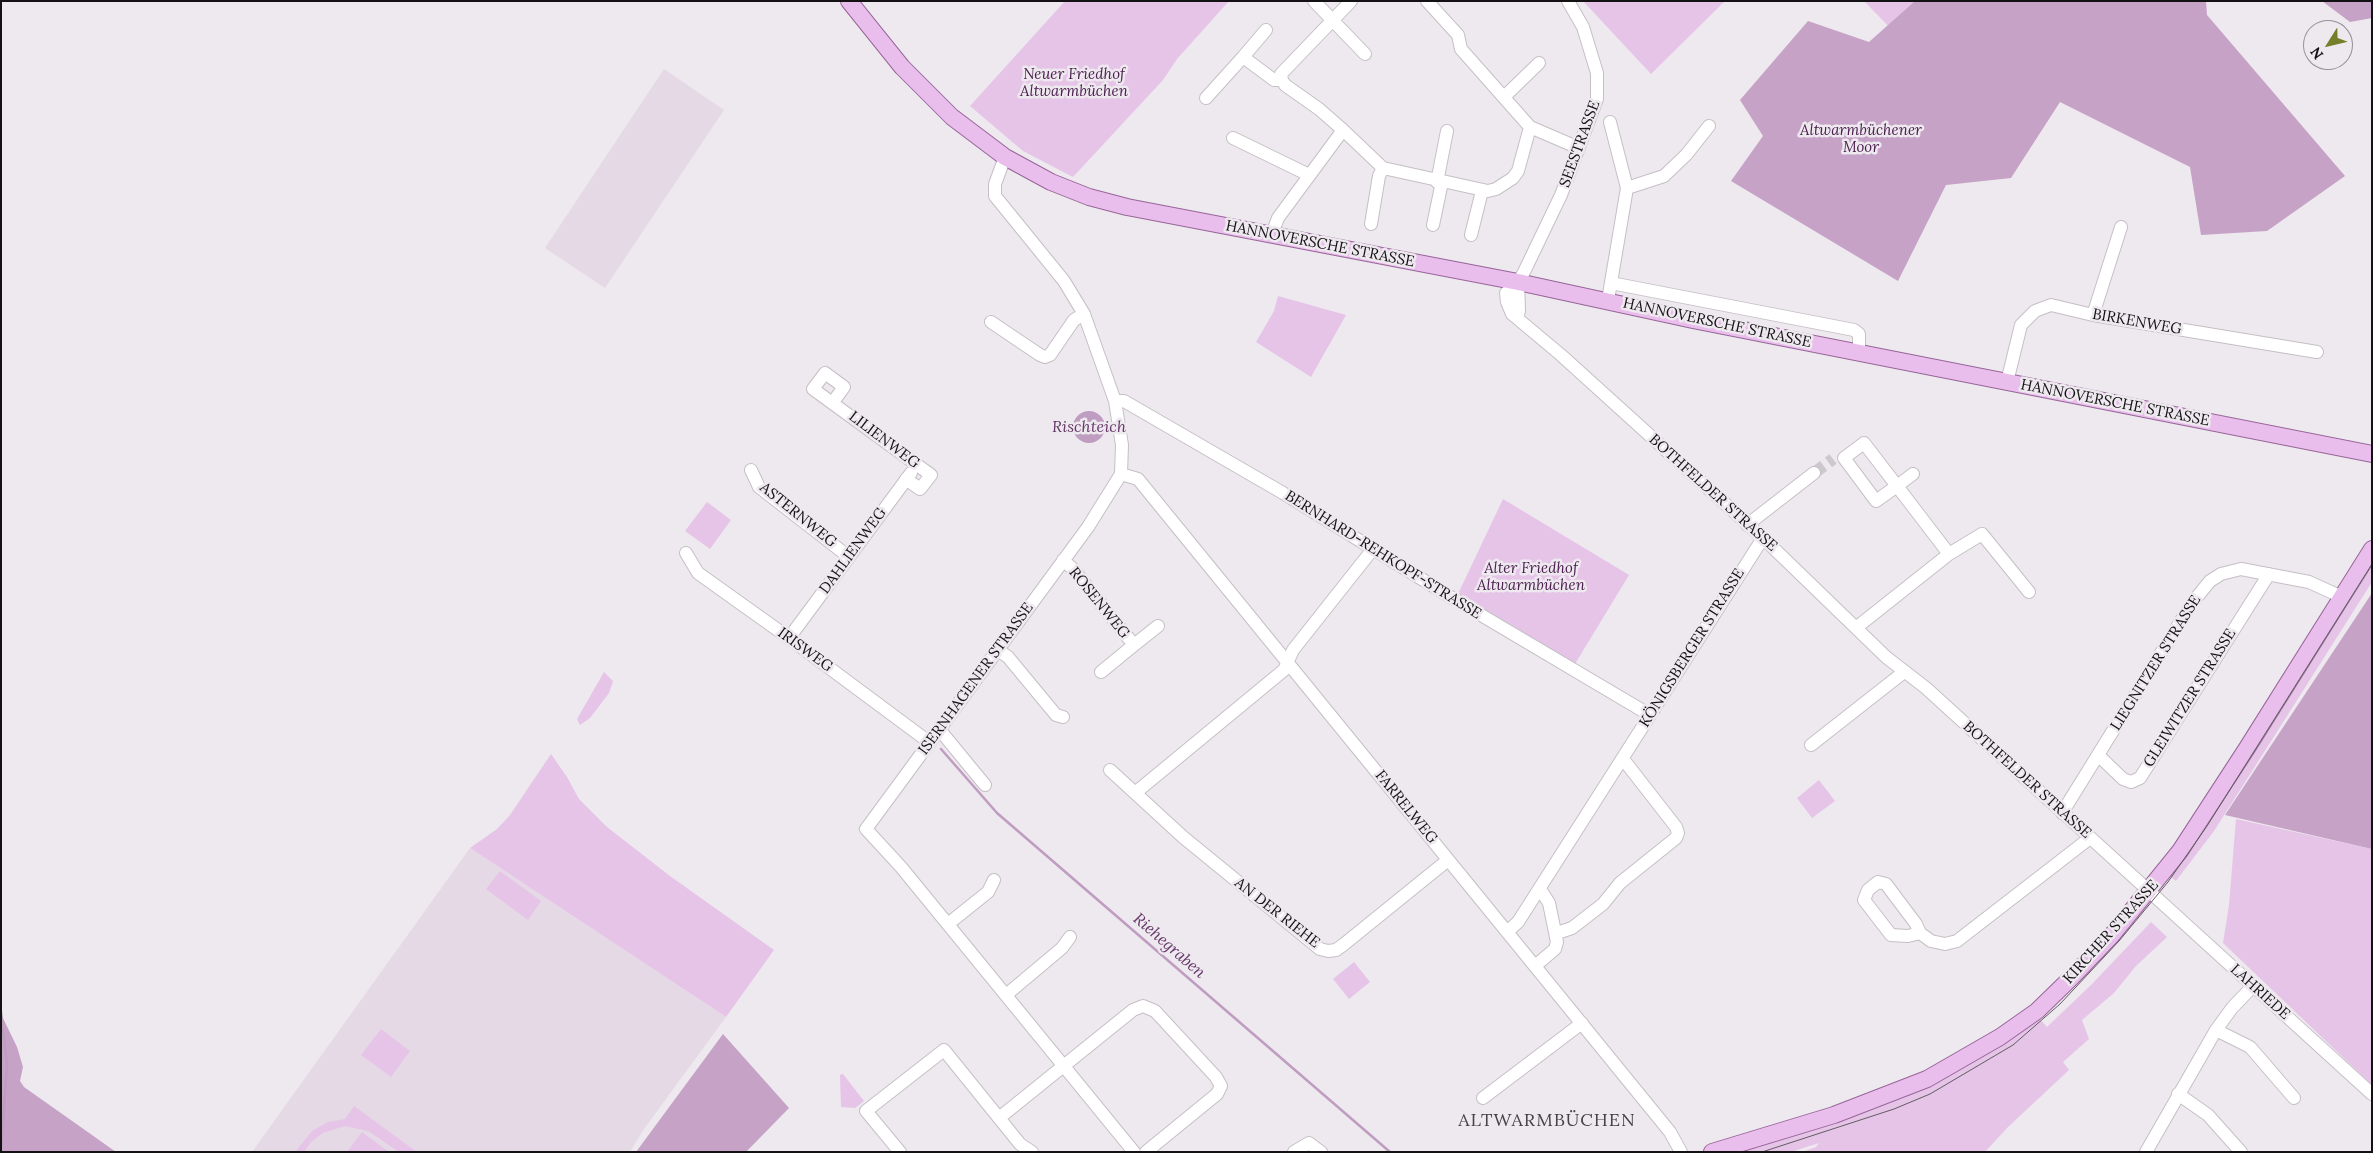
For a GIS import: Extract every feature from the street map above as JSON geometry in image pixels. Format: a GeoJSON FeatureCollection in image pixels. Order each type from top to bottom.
{"type":"FeatureCollection","features":[{"type":"Feature","properties":{"kind":"main road","name":"HANNOVERSCHE STRASSE"},"geometry":{"type":"LineString","coordinates":[[849,1],[902,67],[959,123],[1005,157],[1051,182],[1114,205],[1518,282],[1608,300],[1693,320],[2372,454]]}},
{"type":"Feature","properties":{"kind":"main road","name":"KIRCHER STRASSE"},"geometry":{"type":"LineString","coordinates":[[1712,1152],[1810,1123],[1888,1096],[1927,1079],[1972,1054],[2037,1011],[2073,976],[2148,891],[2198,825],[2372,549]]}},
{"type":"Feature","properties":{"kind":"street"},"geometry":{"type":"LineString","coordinates":[[1314,1],[1365,54]]}},
{"type":"Feature","properties":{"kind":"street"},"geometry":{"type":"LineString","coordinates":[[1352,1],[1281,74],[1282,80],[1285,85],[1319,109],[1383,168],[1439,182],[1482,190],[1496,189],[1513,178],[1518,171],[1530,127]]}},
{"type":"Feature","properties":{"kind":"street"},"geometry":{"type":"LineString","coordinates":[[1426,1],[1458,35],[1461,49],[1530,127],[1579,148]]}},
{"type":"Feature","properties":{"kind":"street","name":"SEESTRASSE"},"geometry":{"type":"LineString","coordinates":[[1518,282],[1561,195],[1597,99],[1597,73],[1583,26],[1568,1]]}},
{"type":"Feature","properties":{"kind":"street"},"geometry":{"type":"LineString","coordinates":[[1206,98],[1266,30]]}},
{"type":"Feature","properties":{"kind":"street"},"geometry":{"type":"LineString","coordinates":[[1243,57],[1274,80],[1282,80]]}},
{"type":"Feature","properties":{"kind":"street"},"geometry":{"type":"LineString","coordinates":[[1504,97],[1539,64]]}},
{"type":"Feature","properties":{"kind":"street"},"geometry":{"type":"LineString","coordinates":[[1608,300],[1627,188],[1610,122]]}},
{"type":"Feature","properties":{"kind":"street"},"geometry":{"type":"LineString","coordinates":[[1627,188],[1664,176],[1686,155],[1709,126]]}},
{"type":"Feature","properties":{"kind":"street"},"geometry":{"type":"LineString","coordinates":[[1272,234],[1278,218],[1343,130]]}},
{"type":"Feature","properties":{"kind":"street"},"geometry":{"type":"LineString","coordinates":[[1433,224],[1447,131]]}},
{"type":"Feature","properties":{"kind":"street"},"geometry":{"type":"LineString","coordinates":[[1233,138],[1309,175]]}},
{"type":"Feature","properties":{"kind":"street","name":"ISERNHAGENER STRASSE"},"geometry":{"type":"LineString","coordinates":[[1005,157],[995,184],[995,196],[1064,282],[1084,314],[1115,401],[1122,445],[1121,474],[1109,496],[1064,560],[866,828],[881,842],[1134,1152]]}},
{"type":"Feature","properties":{"kind":"street"},"geometry":{"type":"LineString","coordinates":[[1371,224],[1379,176],[1383,168]]}},
{"type":"Feature","properties":{"kind":"street"},"geometry":{"type":"LineString","coordinates":[[1471,235],[1482,190]]}},
{"type":"Feature","properties":{"kind":"street"},"geometry":{"type":"LineString","coordinates":[[2093,315],[2121,226]]}},
{"type":"Feature","properties":{"kind":"street","name":"BOTHFELDER STRASSE"},"geometry":{"type":"LineString","coordinates":[[1518,282],[1520,311],[1518,318],[1763,538],[1886,657],[1926,688],[2148,891]]}},
{"type":"Feature","properties":{"kind":"street","name":"HANNOVERSCHE STRASSE"},"geometry":{"type":"LineString","coordinates":[[1611,283],[1854,330],[1859,334],[1859,353]]}},
{"type":"Feature","properties":{"kind":"street","name":"BIRKENWEG"},"geometry":{"type":"LineString","coordinates":[[2007,382],[2021,325],[2035,311],[2051,305],[2093,315],[2317,352]]}},
{"type":"Feature","properties":{"kind":"street"},"geometry":{"type":"LineString","coordinates":[[992,322],[1045,357],[1050,355],[1074,320],[1084,314]]}},
{"type":"Feature","properties":{"kind":"street","name":"BERNHARD-REHKOPF-STRASSE"},"geometry":{"type":"LineString","coordinates":[[1115,401],[1124,401],[1283,493],[1448,596],[1650,715]]}},
{"type":"Feature","properties":{"kind":"street","name":"LILIENWEG"},"geometry":{"type":"LineString","coordinates":[[832,402],[917,464]]}},
{"type":"Feature","properties":{"kind":"street"},"geometry":{"type":"LineString","coordinates":[[1913,474],[1897,486],[1876,501],[1838,458],[1864,443],[1897,486],[1949,554]]}},
{"type":"Feature","properties":{"kind":"street","name":"DAHLIENWEG"},"geometry":{"type":"LineString","coordinates":[[789,638],[917,464]]}},
{"type":"Feature","properties":{"kind":"street","name":"ASTERNWEG"},"geometry":{"type":"LineString","coordinates":[[751,470],[759,488],[850,556]]}},
{"type":"Feature","properties":{"kind":"street","name":"FARRELWEG"},"geometry":{"type":"LineString","coordinates":[[1121,474],[1138,479],[1670,1132],[1681,1152]]}},
{"type":"Feature","properties":{"kind":"street"},"geometry":{"type":"LineString","coordinates":[[1747,525],[1814,474]]}},
{"type":"Feature","properties":{"kind":"street"},"geometry":{"type":"LineString","coordinates":[[1857,627],[1949,554],[1982,534],[2028,592]]}},
{"type":"Feature","properties":{"kind":"street","name":"KÖNIGSBERGER STRASSE"},"geometry":{"type":"LineString","coordinates":[[1507,932],[1518,922],[1763,538]]}},
{"type":"Feature","properties":{"kind":"street"},"geometry":{"type":"LineString","coordinates":[[1135,793],[1284,670],[1293,650],[1373,549]]}},
{"type":"Feature","properties":{"kind":"street","name":"IRISWEG"},"geometry":{"type":"LineString","coordinates":[[686,552],[698,573],[929,742]]}},
{"type":"Feature","properties":{"kind":"street","name":"ROSENWEG"},"geometry":{"type":"LineString","coordinates":[[1064,560],[1134,646]]}},
{"type":"Feature","properties":{"kind":"street","name":"LIEGNITZER STRASSE"},"geometry":{"type":"LineString","coordinates":[[2062,813],[2201,590],[2210,581],[2231,570],[2241,569],[2309,582],[2342,597]]}},
{"type":"Feature","properties":{"kind":"street","name":"GLEIWITZER STRASSE"},"geometry":{"type":"LineString","coordinates":[[2098,755],[2123,779],[2132,782],[2140,778],[2269,574]]}},
{"type":"Feature","properties":{"kind":"street","name":"ROSENWEG"},"geometry":{"type":"LineString","coordinates":[[1101,672],[1158,626]]}},
{"type":"Feature","properties":{"kind":"street"},"geometry":{"type":"LineString","coordinates":[[998,650],[1008,657],[1056,715],[1063,717]]}},
{"type":"Feature","properties":{"kind":"street"},"geometry":{"type":"LineString","coordinates":[[1811,745],[1904,672]]}},
{"type":"Feature","properties":{"kind":"street"},"geometry":{"type":"LineString","coordinates":[[939,729],[985,785]]}},
{"type":"Feature","properties":{"kind":"street"},"geometry":{"type":"LineString","coordinates":[[1557,933],[1572,928],[1603,904],[1620,883],[1676,838],[1678,833],[1676,827],[1623,759]]}},
{"type":"Feature","properties":{"kind":"street","name":"AN DER RIEHE"},"geometry":{"type":"LineString","coordinates":[[1110,770],[1199,850],[1320,949],[1336,950],[1448,860]]}},
{"type":"Feature","properties":{"kind":"street"},"geometry":{"type":"LineString","coordinates":[[1920,934],[1908,936],[1891,935],[1864,900],[1868,890],[1878,882],[1886,884],[1916,924],[1920,934],[1931,941],[1946,944],[1957,941],[2090,838]]}},
{"type":"Feature","properties":{"kind":"street"},"geometry":{"type":"LineString","coordinates":[[948,924],[988,892],[994,880]]}},
{"type":"Feature","properties":{"kind":"street"},"geometry":{"type":"LineString","coordinates":[[1535,966],[1555,949],[1557,933],[1549,903],[1540,888]]}},
{"type":"Feature","properties":{"kind":"street","name":"LAHRIEDE"},"geometry":{"type":"LineString","coordinates":[[2148,891],[2372,1094]]}},
{"type":"Feature","properties":{"kind":"street"},"geometry":{"type":"LineString","coordinates":[[1006,995],[1062,948],[1070,937]]}},
{"type":"Feature","properties":{"kind":"street"},"geometry":{"type":"LineString","coordinates":[[2146,1152],[2216,1030],[2232,1008],[2253,986]]}},
{"type":"Feature","properties":{"kind":"street"},"geometry":{"type":"LineString","coordinates":[[999,1118],[1134,1010],[1143,1006],[1154,1011],[1216,1077],[1220,1086],[1217,1094],[1146,1152]]}},
{"type":"Feature","properties":{"kind":"street"},"geometry":{"type":"LineString","coordinates":[[1483,1098],[1582,1023]]}},
{"type":"Feature","properties":{"kind":"street"},"geometry":{"type":"LineString","coordinates":[[2216,1030],[2250,1047],[2294,1098]]}},
{"type":"Feature","properties":{"kind":"street"},"geometry":{"type":"LineString","coordinates":[[900,1152],[866,1111],[944,1050],[1020,1144],[1032,1152]]}},
{"type":"Feature","properties":{"kind":"street"},"geometry":{"type":"LineString","coordinates":[[2178,1094],[2208,1115],[2240,1152]]}},
{"type":"Feature","properties":{"kind":"street"},"geometry":{"type":"LineString","coordinates":[[1294,1152],[1308,1143],[1321,1152]]}},
{"type":"Feature","properties":{"kind":"shaded area"},"geometry":{"type":"Polygon","coordinates":[[[664,69],[724,110],[605,288],[545,248],[664,69]]]}},
{"type":"Feature","properties":{"kind":"shaded area"},"geometry":{"type":"Polygon","coordinates":[[[470,848],[726,1017],[644,1129],[630,1152],[252,1152],[470,848]]]}},
{"type":"Feature","properties":{"kind":"green space","name":"Neuer Friedhof Altwarmbüchen"},"geometry":{"type":"Polygon","coordinates":[[[1065,1],[1229,1],[1177,59],[1163,80],[1073,177],[1023,151],[970,106],[1065,1]]]}},
{"type":"Feature","properties":{"kind":"green space"},"geometry":{"type":"Polygon","coordinates":[[[1583,1],[1725,1],[1651,74],[1583,1]]]}},
{"type":"Feature","properties":{"kind":"green space"},"geometry":{"type":"Polygon","coordinates":[[[1864,1],[1931,1],[1898,36],[1864,1]]]}},
{"type":"Feature","properties":{"kind":"green space","name":"Altwarmbüchener Moor"},"geometry":{"type":"Polygon","coordinates":[[[1915,1],[2206,1],[2207,15],[2345,176],[2267,231],[2201,235],[2190,167],[2060,102],[2011,178],[1946,185],[1898,281],[1731,181],[1763,136],[1740,100],[1808,21],[1869,42],[1915,1]]]}},
{"type":"Feature","properties":{"kind":"green space"},"geometry":{"type":"Polygon","coordinates":[[[2322,1],[2372,1],[2372,18],[2353,21],[2347,20],[2322,1]]]}},
{"type":"Feature","properties":{"kind":"green space"},"geometry":{"type":"Polygon","coordinates":[[[1278,296],[1346,315],[1311,377],[1256,342],[1274,311],[1278,296]]]}},
{"type":"Feature","properties":{"kind":"green space","name":"Alter Friedhof Altwarmbüchen"},"geometry":{"type":"Polygon","coordinates":[[[1503,499],[1629,575],[1575,664],[1457,596],[1503,499]]]}},
{"type":"Feature","properties":{"kind":"green space"},"geometry":{"type":"Polygon","coordinates":[[[707,502],[731,520],[710,549],[685,531],[707,502]]]}},
{"type":"Feature","properties":{"kind":"green space"},"geometry":{"type":"Polygon","coordinates":[[[2372,560],[2372,582],[2214,831],[2176,881],[2167,874],[2372,560]]]}},
{"type":"Feature","properties":{"kind":"green space"},"geometry":{"type":"Polygon","coordinates":[[[2372,593],[2372,849],[2225,815],[2372,593]]]}},
{"type":"Feature","properties":{"kind":"green space"},"geometry":{"type":"Polygon","coordinates":[[[604,672],[613,681],[609,693],[590,718],[580,725],[577,719],[604,672]]]}},
{"type":"Feature","properties":{"kind":"green space"},"geometry":{"type":"Polygon","coordinates":[[[551,754],[579,799],[607,827],[670,876],[774,950],[726,1017],[470,848],[497,829],[510,815],[551,754]]]}},
{"type":"Feature","properties":{"kind":"green space"},"geometry":{"type":"Polygon","coordinates":[[[1819,780],[1835,801],[1812,818],[1797,798],[1819,780]]]}},
{"type":"Feature","properties":{"kind":"green space"},"geometry":{"type":"Polygon","coordinates":[[[2236,819],[2372,849],[2372,1085],[2223,943],[2229,905],[2236,819]]]}},
{"type":"Feature","properties":{"kind":"green space"},"geometry":{"type":"Polygon","coordinates":[[[500,871],[541,901],[528,920],[486,889],[500,871]]]}},
{"type":"Feature","properties":{"kind":"green space"},"geometry":{"type":"Polygon","coordinates":[[[2151,922],[2167,937],[2136,966],[2114,993],[2082,1020],[2089,1039],[2063,1062],[2069,1070],[2008,1127],[1985,1152],[1802,1152],[1816,1147],[1819,1143],[1791,1152],[1732,1152],[1813,1127],[2039,1018],[2047,1027],[2092,984],[2151,922]]]}},
{"type":"Feature","properties":{"kind":"green space"},"geometry":{"type":"Polygon","coordinates":[[[1354,962],[1370,982],[1349,999],[1333,979],[1354,962]]]}},
{"type":"Feature","properties":{"kind":"green space"},"geometry":{"type":"Polygon","coordinates":[[[1,1014],[17,1047],[23,1067],[20,1081],[24,1087],[116,1152],[1,1152],[1,1014]]]}},
{"type":"Feature","properties":{"kind":"green space"},"geometry":{"type":"Polygon","coordinates":[[[381,1029],[410,1051],[391,1077],[361,1055],[381,1029]]]}},
{"type":"Feature","properties":{"kind":"green space"},"geometry":{"type":"Polygon","coordinates":[[[723,1034],[789,1108],[746,1152],[636,1152],[723,1034]]]}},
{"type":"Feature","properties":{"kind":"green space"},"geometry":{"type":"Polygon","coordinates":[[[843,1074],[864,1101],[855,1108],[841,1107],[840,1075],[843,1074]]]}},
{"type":"Feature","properties":{"kind":"green space"},"geometry":{"type":"Polygon","coordinates":[[[354,1106],[417,1152],[399,1152],[368,1131],[345,1126],[323,1133],[311,1142],[304,1152],[295,1152],[312,1131],[328,1122],[345,1119],[354,1106]]]}},
{"type":"Feature","properties":{"kind":"green space"},"geometry":{"type":"Polygon","coordinates":[[[362,1132],[389,1152],[347,1152],[362,1132]]]}},
{"type":"Feature","properties":{"kind":"water","name":"Rischteich"},"geometry":{"type":"Polygon","coordinates":[[[1089,411],[1101,415],[1105,427],[1101,439],[1089,443],[1077,439],[1073,427],[1077,415],[1089,411]]]}},
{"type":"Feature","properties":{"kind":"waterway","name":"Riehegraben"},"geometry":{"type":"LineString","coordinates":[[941,749],[997,813],[1390,1152]]}},
{"type":"Feature","properties":{"kind":"waterway"},"geometry":{"type":"LineString","coordinates":[[1,1012],[7,1065],[1,1152]]}},
{"type":"Feature","properties":{"kind":"tunnel"},"geometry":{"type":"LineString","coordinates":[[1814,473],[1833,459]]}},
{"type":"Feature","properties":{"kind":"tram line"},"geometry":{"type":"LineString","coordinates":[[1762,1152],[1894,1109],[1930,1094],[2013,1045],[2060,1004],[2119,941],[2168,882],[2207,826],[2372,564]]}},
{"type":"Feature","properties":{"kind":"district","name":"ALTWARMBÜCHEN"},"geometry":{"type":"Point","coordinates":[1547,1121]}}]}
